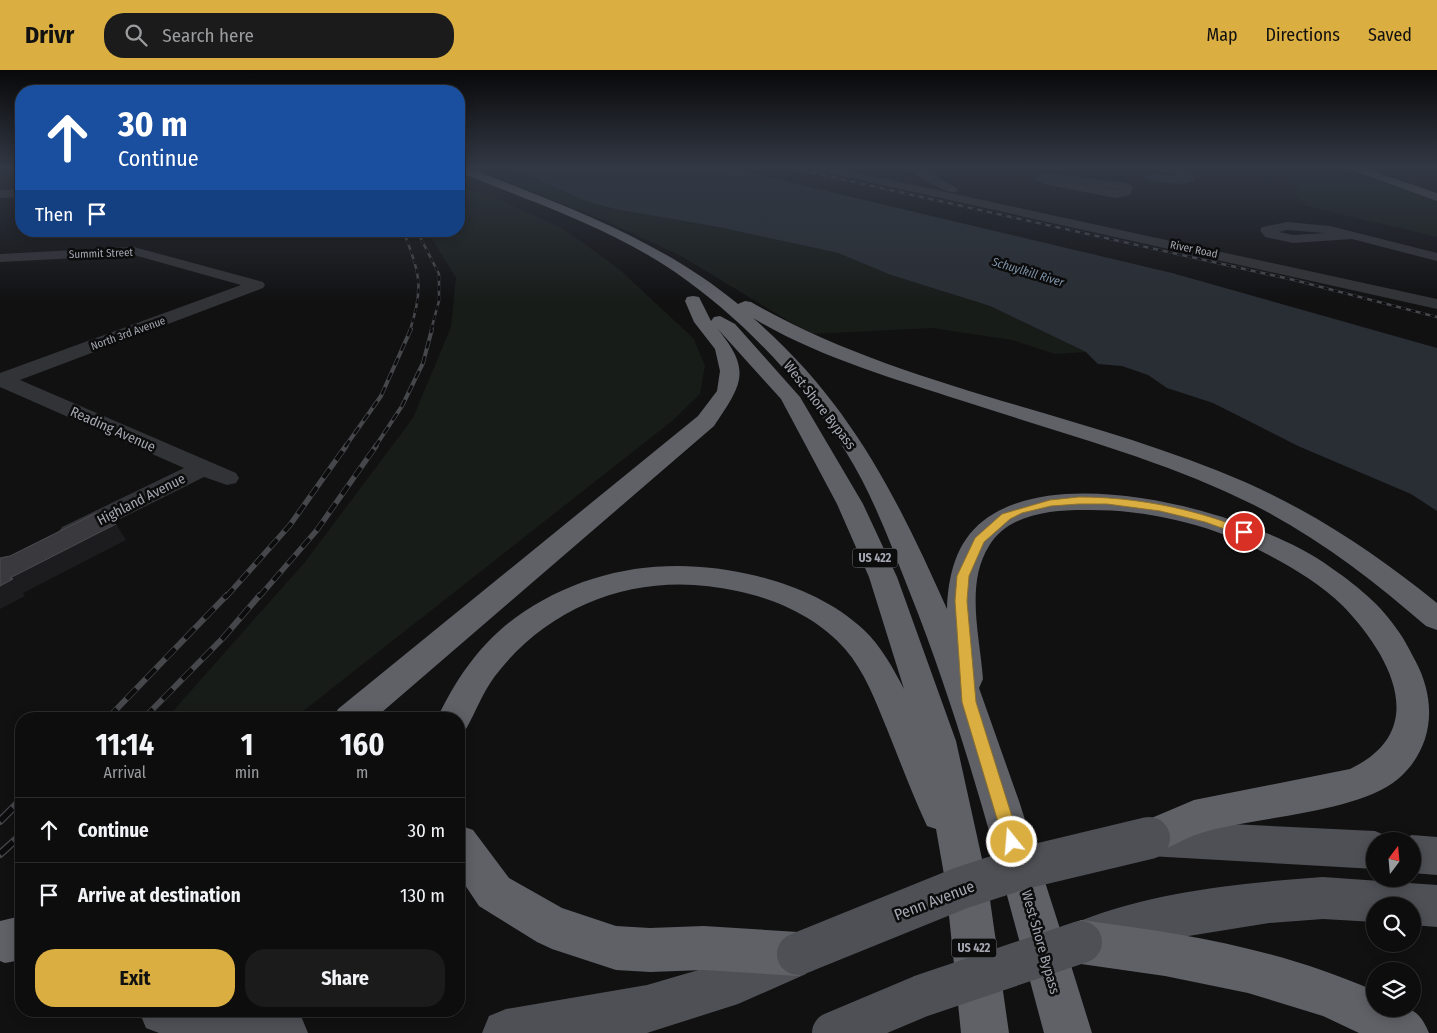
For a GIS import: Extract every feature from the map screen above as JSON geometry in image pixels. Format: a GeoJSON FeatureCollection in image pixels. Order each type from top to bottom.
{"type":"FeatureCollection","features":[{"type":"Feature","properties":{"kind":"highway"},"geometry":{"type":"LineString","coordinates":[[540,212],[580,227],[629,255]]}},
{"type":"Feature","properties":{"kind":"highway","name":"West Shore Bypass"},"geometry":{"type":"LineString","coordinates":[[567,212],[643,246],[729,328],[790,398],[850,504],[883,577],[938,741],[962,864],[985,1033]]}},
{"type":"Feature","properties":{"kind":"highway"},"geometry":{"type":"LineString","coordinates":[[358,712],[706,421],[727,391],[730,371],[724,348],[703,322],[687,289],[710,284],[765,318],[838,353],[1177,465],[1235,488],[1300,521],[1377,570],[1437,620]]}},
{"type":"Feature","properties":{"kind":"highway","name":"West Shore Bypass"},"geometry":{"type":"LineString","coordinates":[[687,289],[740,314],[781,355],[835,420],[858,454],[883,497],[927,597],[969,702],[1068,1033]]}},
{"type":"Feature","properties":{"kind":"highway"},"geometry":{"type":"LineString","coordinates":[[969,702],[961,601],[963,576],[979,540],[1006,516],[1018,511],[1050,503],[1093,500],[1142,505],[1187,514],[1227,526],[1261,540],[1296,559],[1340,589],[1374,621],[1384,634],[1400,657],[1409,681],[1413,697],[1412,731],[1393,760],[1368,778],[1341,790],[1305,795],[1194,817],[1149,838]]}},
{"type":"Feature","properties":{"kind":"highway"},"geometry":{"type":"LineString","coordinates":[[457,712],[472,681],[492,655],[520,630],[577,596],[615,582],[656,575],[702,575],[747,583],[777,592],[828,618],[852,637],[874,664],[883,679],[962,864]]}},
{"type":"Feature","properties":{"kind":"highway"},"geometry":{"type":"LineString","coordinates":[[465,851],[494,892],[510,903],[552,927],[616,948],[650,950],[704,948],[798,954]]}},
{"type":"Feature","properties":{"kind":"highway"},"geometry":{"type":"LineString","coordinates":[[1081,942],[1174,954],[1296,983],[1349,1004],[1405,1033]]}},
{"type":"Feature","properties":{"kind":"main road","name":"Penn Avenue"},"geometry":{"type":"LineString","coordinates":[[506,1033],[647,1009],[738,981],[798,954],[986,880],[1019,869],[1149,838],[1366,850]]}},
{"type":"Feature","properties":{"kind":"main road"},"geometry":{"type":"LineString","coordinates":[[1421,855],[1437,856]]}},
{"type":"Feature","properties":{"kind":"main road"},"geometry":{"type":"LineString","coordinates":[[833,1033],[921,996],[1145,922],[1269,902],[1323,898],[1437,906]]}},
{"type":"Feature","properties":{"kind":"main road"},"geometry":{"type":"LineString","coordinates":[[191,1017],[245,1029],[284,1033]]}},
{"type":"Feature","properties":{"kind":"street","name":"River Road"},"geometry":{"type":"LineString","coordinates":[[1024,212],[1437,304]]}},
{"type":"Feature","properties":{"kind":"street"},"geometry":{"type":"LineString","coordinates":[[1025,212],[1032,214]]}},
{"type":"Feature","properties":{"kind":"street"},"geometry":{"type":"LineString","coordinates":[[1348,236],[1437,257]]}},
{"type":"Feature","properties":{"kind":"street","name":"Summit Street"},"geometry":{"type":"LineString","coordinates":[[0,258],[134,251],[257,285]]}},
{"type":"Feature","properties":{"kind":"street","name":"North 3rd Avenue"},"geometry":{"type":"LineString","coordinates":[[1,380],[257,285]]}},
{"type":"Feature","properties":{"kind":"street","name":"Reading Avenue"},"geometry":{"type":"LineString","coordinates":[[1,380],[227,478]]}},
{"type":"Feature","properties":{"kind":"street","name":"Highland Avenue"},"geometry":{"type":"LineString","coordinates":[[46,546],[202,468]]}},
{"type":"Feature","properties":{"kind":"shaded area"},"geometry":{"type":"Polygon","coordinates":[[[465,212],[526,212],[562,228],[618,268],[694,339],[705,366],[700,394],[672,421],[302,712],[172,712],[305,562],[413,418],[451,327],[456,278],[431,237],[465,237],[465,212]]]}},
{"type":"Feature","properties":{"kind":"shaded area"},"geometry":{"type":"Polygon","coordinates":[[[583,212],[632,212],[718,227],[838,253],[891,275],[990,306],[1086,352],[1055,354],[1012,340],[932,328],[810,334],[681,256],[583,212]]]}},
{"type":"Feature","properties":{"kind":"shaded area"},"geometry":{"type":"Polygon","coordinates":[[[1332,212],[1437,212],[1437,237],[1332,212]]]}},
{"type":"Feature","properties":{"kind":"water","name":"Schuylkill River"},"geometry":{"type":"Polygon","coordinates":[[[632,212],[915,212],[1172,273],[1437,348],[1437,511],[1411,494],[1298,446],[1213,403],[1167,388],[1148,375],[1122,366],[1098,364],[1086,352],[990,306],[891,275],[838,253],[718,227],[632,212]]]}},
{"type":"Feature","properties":{"kind":"building"},"geometry":{"type":"Polygon","coordinates":[[[96,513],[116,524],[10,578],[13,579],[0,586],[0,558],[10,556],[96,513]]]}},
{"type":"Feature","properties":{"kind":"railway"},"geometry":{"type":"LineString","coordinates":[[989,212],[1294,280],[1437,317]]}},
{"type":"Feature","properties":{"kind":"railway"},"geometry":{"type":"LineString","coordinates":[[405,237],[413,257],[418,280],[417,302],[410,330]]}},
{"type":"Feature","properties":{"kind":"railway"},"geometry":{"type":"LineString","coordinates":[[420,237],[439,274],[439,301],[431,330]]}},
{"type":"Feature","properties":{"kind":"railway"},"geometry":{"type":"LineString","coordinates":[[345,447],[381,396],[411,329]]}},
{"type":"Feature","properties":{"kind":"railway"},"geometry":{"type":"LineString","coordinates":[[375,447],[402,406],[423,363],[432,329]]}},
{"type":"Feature","properties":{"kind":"railway"},"geometry":{"type":"LineString","coordinates":[[226,597],[290,525],[346,446]]}},
{"type":"Feature","properties":{"kind":"railway"},"geometry":{"type":"LineString","coordinates":[[259,597],[317,530],[376,446]]}},
{"type":"Feature","properties":{"kind":"railway"},"geometry":{"type":"LineString","coordinates":[[114,712],[227,595]]}},
{"type":"Feature","properties":{"kind":"railway"},"geometry":{"type":"LineString","coordinates":[[150,712],[223,638],[260,595]]}},
{"type":"Feature","properties":{"kind":"railway"},"geometry":{"type":"LineString","coordinates":[[0,821],[15,806]]}},
{"type":"Feature","properties":{"kind":"railway"},"geometry":{"type":"LineString","coordinates":[[0,854],[15,840]]}},
{"type":"Feature","properties":{"kind":"route"},"geometry":{"type":"LineString","coordinates":[[1012,842],[969,702],[961,601],[963,576],[979,540],[1006,516],[1018,511],[1050,503],[1093,500],[1160,508],[1209,520],[1244,532]]}}]}
